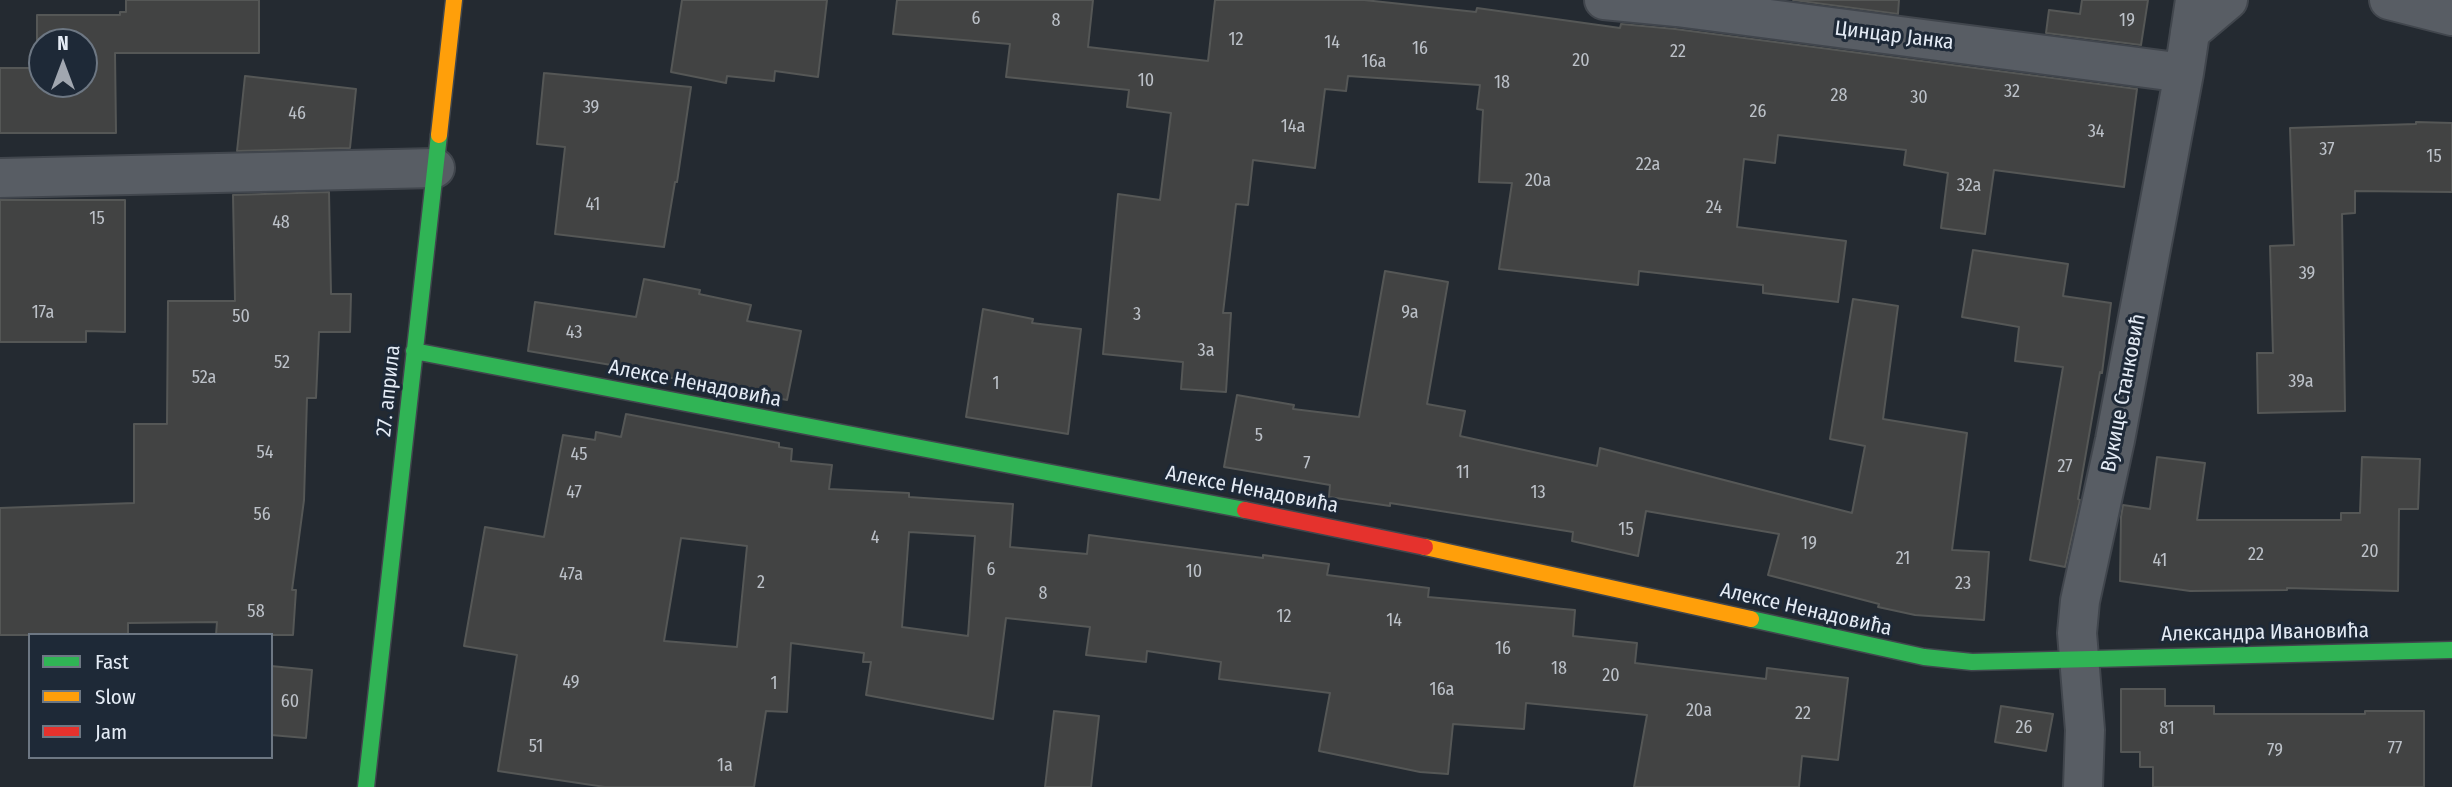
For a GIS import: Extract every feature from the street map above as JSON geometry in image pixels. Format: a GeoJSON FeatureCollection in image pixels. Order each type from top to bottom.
{"type":"FeatureCollection","features":[{"type":"Feature","properties":{"kind":"street","name":"27. априла"},"geometry":{"type":"LineString","coordinates":[[366,787],[454,0]]}},
{"type":"Feature","properties":{"kind":"street","name":"Цинцар Јанка"},"geometry":{"type":"LineString","coordinates":[[1604,0],[1677,7],[2184,73]]}},
{"type":"Feature","properties":{"kind":"street"},"geometry":{"type":"LineString","coordinates":[[2193,16],[2228,0]]}},
{"type":"Feature","properties":{"kind":"street"},"geometry":{"type":"LineString","coordinates":[[2389,0],[2452,16]]}},
{"type":"Feature","properties":{"kind":"street","name":"Вукице Станковић"},"geometry":{"type":"LineString","coordinates":[[2083,787],[2085,730],[2077,633],[2080,601],[2115,440],[2193,16]]}},
{"type":"Feature","properties":{"kind":"street"},"geometry":{"type":"LineString","coordinates":[[0,178],[435,168]]}},
{"type":"Feature","properties":{"kind":"street","name":"Алексе Ненадовића"},"geometry":{"type":"LineString","coordinates":[[414,351],[1327,526],[1924,657],[1972,662],[2080,659]]}},
{"type":"Feature","properties":{"kind":"street","name":"Александра Ивановића"},"geometry":{"type":"LineString","coordinates":[[2080,659],[2452,650]]}},
{"type":"Feature","properties":{"kind":"building"},"geometry":{"type":"Polygon","coordinates":[[[126,0],[259,0],[259,53],[115,53],[116,133],[0,133],[0,68],[28,68],[28,98],[98,98],[98,28],[37,28],[37,15],[120,15],[120,12],[126,12],[126,0]]]}},
{"type":"Feature","properties":{"kind":"building"},"geometry":{"type":"Polygon","coordinates":[[[682,0],[827,0],[818,77],[775,71],[774,81],[727,76],[726,83],[671,72],[682,0]]]}},
{"type":"Feature","properties":{"kind":"building"},"geometry":{"type":"Polygon","coordinates":[[[897,0],[1093,0],[1088,47],[1208,61],[1215,0],[1364,0],[1476,12],[1477,8],[1620,28],[1621,24],[1675,29],[2137,89],[2124,187],[1994,170],[1985,234],[1941,228],[1948,173],[1904,165],[1906,150],[1778,135],[1775,163],[1744,159],[1737,227],[1846,241],[1838,302],[1763,293],[1763,285],[1639,271],[1638,285],[1499,269],[1512,183],[1479,182],[1483,110],[1477,109],[1480,85],[1348,76],[1346,91],[1325,89],[1315,168],[1253,160],[1248,205],[1236,204],[1223,313],[1231,313],[1226,392],[1181,389],[1183,362],[1103,354],[1118,194],[1160,200],[1171,113],[1127,107],[1129,90],[1006,77],[1010,44],[893,34],[897,0]]]}},
{"type":"Feature","properties":{"kind":"building"},"geometry":{"type":"Polygon","coordinates":[[[1793,0],[1899,0],[1898,14],[1793,0]]]}},
{"type":"Feature","properties":{"kind":"building"},"geometry":{"type":"Polygon","coordinates":[[[2082,0],[2148,0],[2141,45],[2046,33],[2049,10],[2080,14],[2082,0]]]}},
{"type":"Feature","properties":{"kind":"building"},"geometry":{"type":"Polygon","coordinates":[[[544,73],[691,87],[664,247],[555,234],[565,147],[537,144],[544,73]]]}},
{"type":"Feature","properties":{"kind":"building"},"geometry":{"type":"Polygon","coordinates":[[[245,76],[356,89],[350,148],[237,151],[245,76]]]}},
{"type":"Feature","properties":{"kind":"building"},"geometry":{"type":"Polygon","coordinates":[[[2416,122],[2452,123],[2452,192],[2355,191],[2355,213],[2342,214],[2345,411],[2258,413],[2257,353],[2273,353],[2270,246],[2294,245],[2290,128],[2416,122]]]}},
{"type":"Feature","properties":{"kind":"building"},"geometry":{"type":"Polygon","coordinates":[[[329,192],[331,294],[351,294],[350,332],[319,332],[316,398],[307,398],[304,500],[292,590],[296,590],[293,635],[216,633],[217,622],[128,623],[128,633],[0,635],[0,508],[134,503],[134,424],[167,424],[168,301],[235,301],[233,195],[329,192]]]}},
{"type":"Feature","properties":{"kind":"building"},"geometry":{"type":"Polygon","coordinates":[[[0,200],[125,200],[125,332],[86,331],[86,342],[0,342],[0,200]]]}},
{"type":"Feature","properties":{"kind":"building"},"geometry":{"type":"Polygon","coordinates":[[[1973,250],[2068,264],[2063,296],[2111,303],[2102,373],[2100,372],[2078,499],[2080,500],[2065,567],[2030,560],[2063,367],[2015,361],[2019,327],[1962,317],[1973,250]]]}},
{"type":"Feature","properties":{"kind":"building"},"geometry":{"type":"Polygon","coordinates":[[[1385,271],[1448,282],[1427,404],[1465,411],[1460,436],[1597,466],[1600,448],[1852,513],[1865,446],[1830,439],[1853,299],[1898,306],[1883,419],[1967,433],[1952,550],[1989,552],[1984,620],[1915,615],[1768,575],[1779,534],[1646,511],[1638,556],[1572,541],[1573,532],[1390,503],[1390,506],[1329,497],[1330,485],[1224,467],[1237,395],[1294,405],[1293,409],[1359,417],[1385,271]]]}},
{"type":"Feature","properties":{"kind":"building"},"geometry":{"type":"Polygon","coordinates":[[[644,279],[700,290],[699,294],[751,305],[747,321],[801,331],[787,400],[635,369],[528,351],[535,302],[636,317],[644,279]]]}},
{"type":"Feature","properties":{"kind":"building"},"geometry":{"type":"Polygon","coordinates":[[[983,309],[1033,319],[1032,323],[1081,329],[1068,434],[966,417],[983,309]]]}},
{"type":"Feature","properties":{"kind":"building"},"geometry":{"type":"Polygon","coordinates":[[[626,414],[779,443],[779,447],[792,449],[791,461],[832,465],[829,489],[909,493],[909,497],[1013,504],[1010,547],[1087,554],[1089,535],[1329,564],[1327,575],[1429,588],[1428,597],[1575,610],[1573,636],[1637,643],[1635,663],[1766,679],[1767,668],[1848,678],[1838,760],[1802,756],[1799,787],[1634,787],[1647,715],[1526,703],[1524,729],[1453,724],[1448,774],[1420,772],[1319,751],[1330,693],[1219,679],[1221,662],[1147,651],[1146,662],[1086,655],[1090,627],[1006,618],[993,719],[866,695],[871,662],[863,662],[864,653],[791,643],[787,712],[766,711],[754,787],[605,787],[498,771],[517,655],[464,646],[485,527],[544,537],[563,435],[595,440],[596,432],[621,437],[626,414]],[[909,532],[902,627],[968,636],[975,536],[909,532]],[[681,538],[664,641],[737,647],[747,546],[681,538]]]}},
{"type":"Feature","properties":{"kind":"building"},"geometry":{"type":"Polygon","coordinates":[[[2157,457],[2205,463],[2197,520],[2341,520],[2341,513],[2360,513],[2362,457],[2420,459],[2418,509],[2399,509],[2398,591],[2287,588],[2190,591],[2120,581],[2123,505],[2150,509],[2157,457]]]}},
{"type":"Feature","properties":{"kind":"building"},"geometry":{"type":"Polygon","coordinates":[[[273,666],[312,670],[306,738],[273,735],[273,666]]]}},
{"type":"Feature","properties":{"kind":"building"},"geometry":{"type":"Polygon","coordinates":[[[2121,689],[2165,689],[2165,706],[2214,706],[2214,714],[2365,714],[2365,711],[2424,711],[2424,787],[2153,787],[2153,767],[2140,767],[2140,752],[2121,752],[2121,689]]]}},
{"type":"Feature","properties":{"kind":"building"},"geometry":{"type":"Polygon","coordinates":[[[2001,706],[2053,714],[2046,751],[1995,742],[2001,706]]]}},
{"type":"Feature","properties":{"kind":"building"},"geometry":{"type":"Polygon","coordinates":[[[1054,711],[1099,716],[1091,787],[1045,787],[1054,711]]]}},
{"type":"Feature","properties":{"kind":"traffic: fast"},"geometry":{"type":"LineString","coordinates":[[366,787],[439,135]]}},
{"type":"Feature","properties":{"kind":"traffic: fast"},"geometry":{"type":"LineString","coordinates":[[414,351],[1245,510]]}},
{"type":"Feature","properties":{"kind":"traffic: fast"},"geometry":{"type":"LineString","coordinates":[[1751,619],[1924,657],[1972,662],[2452,650]]}},
{"type":"Feature","properties":{"kind":"traffic: slow"},"geometry":{"type":"LineString","coordinates":[[439,135],[454,0]]}},
{"type":"Feature","properties":{"kind":"traffic: slow"},"geometry":{"type":"LineString","coordinates":[[1425,547],[1751,619]]}},
{"type":"Feature","properties":{"kind":"traffic: jam"},"geometry":{"type":"LineString","coordinates":[[1245,510],[1425,547]]}}]}
